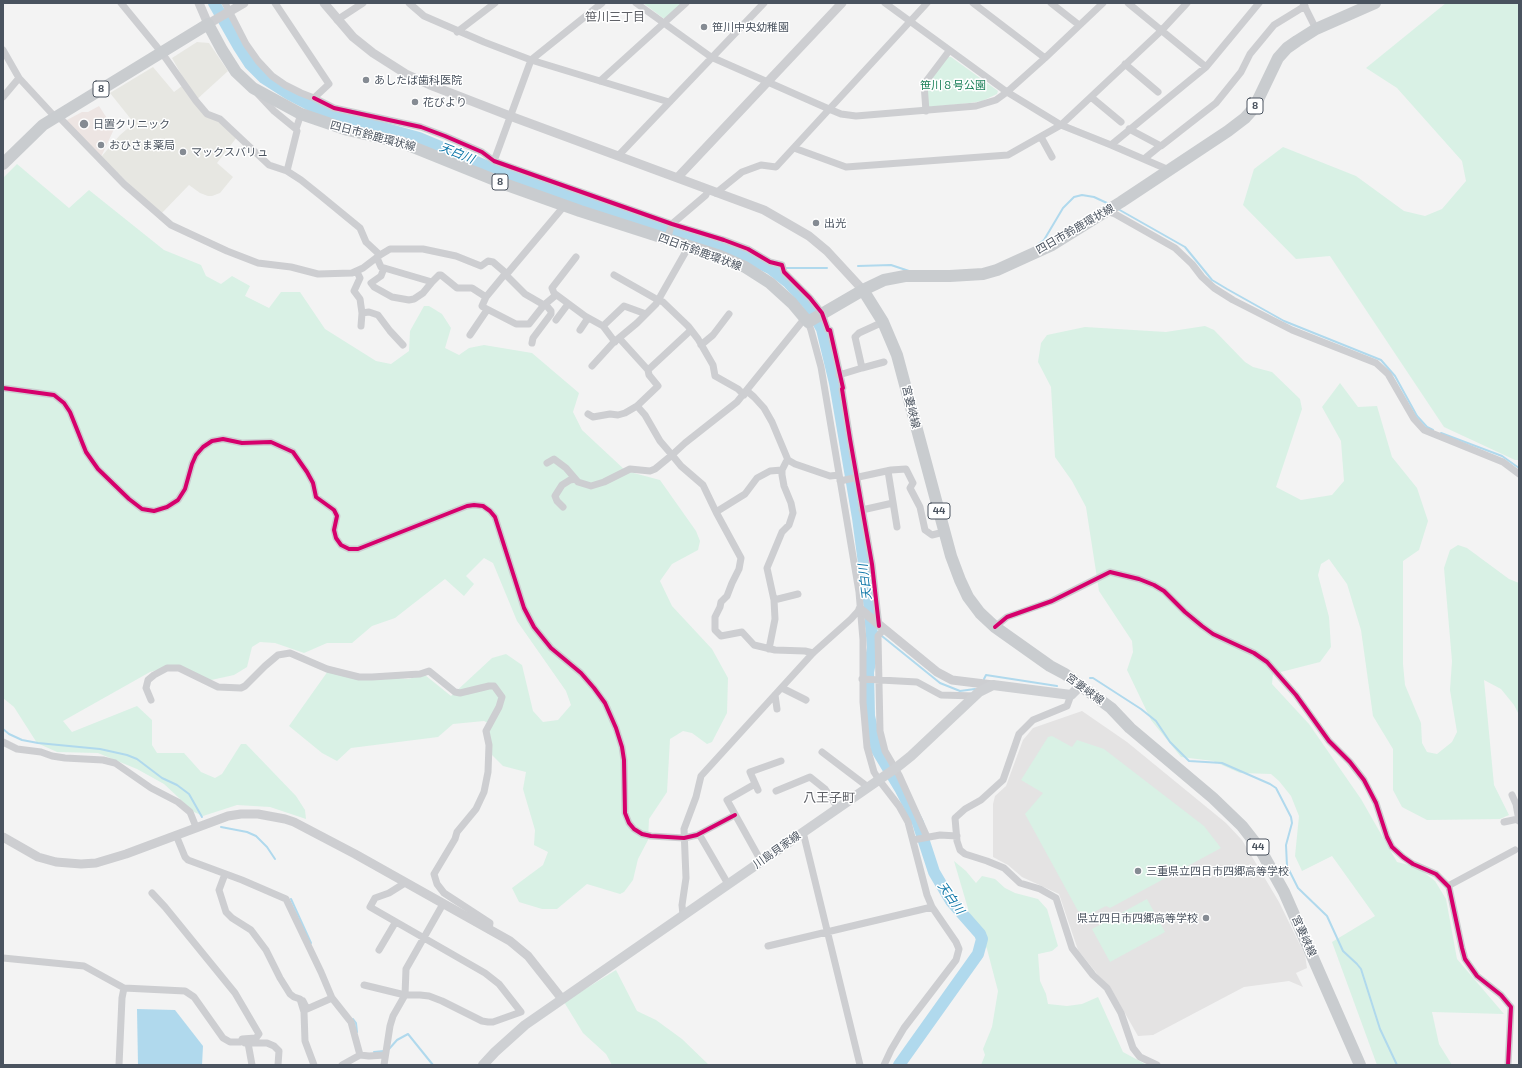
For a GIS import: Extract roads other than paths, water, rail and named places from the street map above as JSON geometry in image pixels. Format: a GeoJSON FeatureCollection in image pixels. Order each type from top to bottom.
{"type":"FeatureCollection","features":[{"type":"Feature","properties":{"kind":"main road","name":"四日市鈴鹿環状線"},"geometry":{"type":"LineString","coordinates":[[208,24],[236,72],[253,88],[301,114],[348,130],[403,143],[507,185],[733,262],[760,276],[779,290],[806,320],[821,314],[884,280],[905,276],[968,276],[990,272],[1052,245],[1228,132],[1245,118],[1254,108],[1278,58],[1287,48],[1316,29],[1376,3]]}},
{"type":"Feature","properties":{"kind":"main road","name":"8"},"geometry":{"type":"LineString","coordinates":[[3,164],[44,125],[208,24]]}},
{"type":"Feature","properties":{"kind":"main road","name":"宮妻峡線"},"geometry":{"type":"LineString","coordinates":[[863,290],[872,302],[892,342],[901,370],[955,570],[968,597],[980,613],[995,628],[1111,708],[1130,728],[1228,811],[1252,837],[1271,867],[1284,892],[1360,1065]]}},
{"type":"Feature","properties":{"kind":"main road"},"geometry":{"type":"LineString","coordinates":[[993,685],[1071,695],[1080,686]]}},
{"type":"Feature","properties":{"kind":"main road","name":"川島貝家線"},"geometry":{"type":"LineString","coordinates":[[483,1065],[494,1052],[525,1025],[896,768],[912,756],[979,692],[993,685]]}},
{"type":"Feature","properties":{"kind":"street"},"geometry":{"type":"LineString","coordinates":[[120,3],[162,53],[207,114],[220,119],[269,165],[287,171],[301,180],[360,228],[366,242],[378,256],[381,267],[432,282]]}},
{"type":"Feature","properties":{"kind":"street"},"geometry":{"type":"LineString","coordinates":[[200,3],[208,24],[244,3]]}},
{"type":"Feature","properties":{"kind":"street"},"geometry":{"type":"LineString","coordinates":[[225,3],[246,44],[258,61],[272,76],[285,85],[334,108],[420,127],[482,152],[494,161],[672,224],[748,249],[783,268],[810,298],[821,314],[828,330],[830,330],[843,388],[856,478],[872,564],[881,631],[879,680],[880,731],[885,751],[896,768],[927,837]]}},
{"type":"Feature","properties":{"kind":"street"},"geometry":{"type":"LineString","coordinates":[[275,3],[329,84],[314,98]]}},
{"type":"Feature","properties":{"kind":"street"},"geometry":{"type":"LineString","coordinates":[[324,3],[353,37],[372,53],[406,74],[430,85],[510,116],[764,210],[809,236],[827,251],[863,290]]}},
{"type":"Feature","properties":{"kind":"street"},"geometry":{"type":"LineString","coordinates":[[337,20],[363,3]]}},
{"type":"Feature","properties":{"kind":"street"},"geometry":{"type":"LineString","coordinates":[[409,3],[424,16],[458,32],[531,60],[669,102]]}},
{"type":"Feature","properties":{"kind":"street"},"geometry":{"type":"LineString","coordinates":[[458,32],[495,3]]}},
{"type":"Feature","properties":{"kind":"street"},"geometry":{"type":"LineString","coordinates":[[494,161],[531,60],[602,3]]}},
{"type":"Feature","properties":{"kind":"street"},"geometry":{"type":"LineString","coordinates":[[636,3],[712,57],[840,114],[856,116],[976,106],[996,100],[1045,58],[1103,3]]}},
{"type":"Feature","properties":{"kind":"street"},"geometry":{"type":"LineString","coordinates":[[600,80],[686,3]]}},
{"type":"Feature","properties":{"kind":"street"},"geometry":{"type":"LineString","coordinates":[[618,156],[764,3]]}},
{"type":"Feature","properties":{"kind":"street"},"geometry":{"type":"LineString","coordinates":[[678,177],[842,3]]}},
{"type":"Feature","properties":{"kind":"street"},"geometry":{"type":"LineString","coordinates":[[886,3],[949,51],[1007,92],[1061,125],[1169,170]]}},
{"type":"Feature","properties":{"kind":"street"},"geometry":{"type":"LineString","coordinates":[[667,239],[672,224],[712,191],[742,172],[761,166],[776,167],[927,3]]}},
{"type":"Feature","properties":{"kind":"street"},"geometry":{"type":"LineString","coordinates":[[973,3],[1045,58]]}},
{"type":"Feature","properties":{"kind":"street"},"geometry":{"type":"LineString","coordinates":[[1051,3],[1079,25]]}},
{"type":"Feature","properties":{"kind":"street"},"geometry":{"type":"LineString","coordinates":[[1128,3],[1206,67]]}},
{"type":"Feature","properties":{"kind":"street"},"geometry":{"type":"LineString","coordinates":[[794,148],[846,167],[1008,155],[1061,125],[1161,31],[1187,3]]}},
{"type":"Feature","properties":{"kind":"street"},"geometry":{"type":"LineString","coordinates":[[1111,145],[1206,67],[1259,3]]}},
{"type":"Feature","properties":{"kind":"street"},"geometry":{"type":"LineString","coordinates":[[1144,159],[1216,103],[1241,72],[1250,54],[1274,25],[1304,4],[1316,29]]}},
{"type":"Feature","properties":{"kind":"street"},"geometry":{"type":"LineString","coordinates":[[926,111],[924,84],[949,51]]}},
{"type":"Feature","properties":{"kind":"street"},"geometry":{"type":"LineString","coordinates":[[4,53],[19,78],[56,117],[124,184],[176,228],[258,263],[291,267],[318,274],[357,272],[390,249],[423,249],[456,256],[481,266],[488,261],[493,262],[507,274],[525,294],[545,305],[551,311],[551,314],[532,343]]}},
{"type":"Feature","properties":{"kind":"street"},"geometry":{"type":"LineString","coordinates":[[1125,64],[1158,92]]}},
{"type":"Feature","properties":{"kind":"street"},"geometry":{"type":"LineString","coordinates":[[3,97],[19,78]]}},
{"type":"Feature","properties":{"kind":"street"},"geometry":{"type":"LineString","coordinates":[[253,88],[274,111],[296,129]]}},
{"type":"Feature","properties":{"kind":"street"},"geometry":{"type":"LineString","coordinates":[[1091,97],[1121,122]]}},
{"type":"Feature","properties":{"kind":"street"},"geometry":{"type":"LineString","coordinates":[[287,171],[297,131],[296,129],[301,114]]}},
{"type":"Feature","properties":{"kind":"street"},"geometry":{"type":"LineString","coordinates":[[1129,129],[1160,146]]}},
{"type":"Feature","properties":{"kind":"street"},"geometry":{"type":"LineString","coordinates":[[1041,136],[1052,158]]}},
{"type":"Feature","properties":{"kind":"street"},"geometry":{"type":"LineString","coordinates":[[556,296],[545,305],[527,325],[516,324],[482,306],[486,297],[565,205]]}},
{"type":"Feature","properties":{"kind":"street"},"geometry":{"type":"LineString","coordinates":[[1108,210],[1175,248],[1214,288],[1233,300],[1292,330],[1376,363],[1388,374],[1414,419],[1424,430],[1503,462],[1519,474]]}},
{"type":"Feature","properties":{"kind":"street"},"geometry":{"type":"LineString","coordinates":[[592,366],[617,340],[646,314],[658,300],[689,246]]}},
{"type":"Feature","properties":{"kind":"street"},"geometry":{"type":"LineString","coordinates":[[576,257],[552,288],[556,296],[588,318],[603,326],[648,370],[649,375],[658,386],[637,406],[618,415],[610,414],[593,417],[588,414]]}},
{"type":"Feature","properties":{"kind":"street"},"geometry":{"type":"LineString","coordinates":[[384,268],[382,275],[371,283],[374,287],[392,297],[409,300],[414,299],[426,290],[432,282],[441,275],[457,288],[472,288],[486,297]]}},
{"type":"Feature","properties":{"kind":"street"},"geometry":{"type":"LineString","coordinates":[[357,272],[360,278],[354,291],[360,299],[362,313],[361,326]]}},
{"type":"Feature","properties":{"kind":"street"},"geometry":{"type":"LineString","coordinates":[[614,275],[663,302],[691,330],[713,365],[715,376],[754,397],[764,408],[772,422],[788,460],[795,464],[841,479],[856,478],[888,471],[906,469],[913,483],[910,488],[920,507],[925,530],[932,535],[944,532]]}},
{"type":"Feature","properties":{"kind":"street"},"geometry":{"type":"LineString","coordinates":[[556,320],[568,304]]}},
{"type":"Feature","properties":{"kind":"street"},"geometry":{"type":"LineString","coordinates":[[603,326],[624,306],[646,314]]}},
{"type":"Feature","properties":{"kind":"street"},"geometry":{"type":"LineString","coordinates":[[470,335],[487,310]]}},
{"type":"Feature","properties":{"kind":"street"},"geometry":{"type":"LineString","coordinates":[[362,313],[369,312],[380,317],[403,345]]}},
{"type":"Feature","properties":{"kind":"street"},"geometry":{"type":"LineString","coordinates":[[701,344],[713,335],[729,314]]}},
{"type":"Feature","properties":{"kind":"street"},"geometry":{"type":"LineString","coordinates":[[580,330],[588,318]]}},
{"type":"Feature","properties":{"kind":"street"},"geometry":{"type":"LineString","coordinates":[[547,463],[554,459],[566,468],[578,482],[591,486],[610,480],[630,469],[655,469],[732,408],[806,320],[812,330],[821,367],[859,592],[863,640],[863,702],[867,747],[874,772],[893,796],[906,817],[919,858],[927,895],[932,907],[956,942],[959,949],[958,957],[904,1028],[884,1065]]}},
{"type":"Feature","properties":{"kind":"street"},"geometry":{"type":"LineString","coordinates":[[862,368],[854,338],[859,333],[883,322]]}},
{"type":"Feature","properties":{"kind":"street"},"geometry":{"type":"LineString","coordinates":[[648,370],[691,330]]}},
{"type":"Feature","properties":{"kind":"street"},"geometry":{"type":"LineString","coordinates":[[839,375],[884,362]]}},
{"type":"Feature","properties":{"kind":"street"},"geometry":{"type":"LineString","coordinates":[[3,388],[54,395],[64,403],[70,412],[86,452],[98,469],[129,499],[142,509],[154,511],[167,507],[178,500],[185,489],[192,464],[196,456],[203,447],[212,441],[223,439],[242,443],[272,442],[293,452],[313,483],[316,497],[334,510],[337,516],[334,530],[336,538],[341,545],[349,549],[358,549],[467,506],[483,506],[495,517],[524,608],[534,627],[551,648],[581,672],[605,703],[616,728],[622,747],[624,760],[625,813],[629,823],[634,829],[642,834],[684,838],[699,834],[735,815]]}},
{"type":"Feature","properties":{"kind":"street"},"geometry":{"type":"LineString","coordinates":[[637,406],[645,415],[664,446],[681,466],[703,485],[741,558],[739,569],[727,596],[721,602],[715,617],[715,630],[721,636],[742,632],[754,645],[780,651],[805,651],[813,653]]}},
{"type":"Feature","properties":{"kind":"street"},"geometry":{"type":"LineString","coordinates":[[769,648],[775,619],[774,600],[767,568],[782,532],[789,524],[793,514],[791,503],[784,486],[782,470],[788,460]]}},
{"type":"Feature","properties":{"kind":"street"},"geometry":{"type":"LineString","coordinates":[[716,512],[745,494],[757,478],[770,471],[782,470]]}},
{"type":"Feature","properties":{"kind":"street"},"geometry":{"type":"LineString","coordinates":[[888,471],[897,526]]}},
{"type":"Feature","properties":{"kind":"street"},"geometry":{"type":"LineString","coordinates":[[563,507],[556,501],[555,496],[562,485],[575,479]]}},
{"type":"Feature","properties":{"kind":"street"},"geometry":{"type":"LineString","coordinates":[[862,510],[893,503]]}},
{"type":"Feature","properties":{"kind":"street"},"geometry":{"type":"LineString","coordinates":[[995,628],[1007,617],[1052,601],[1107,573],[1119,574],[1139,579],[1154,585],[1164,591],[1185,612],[1213,634],[1254,653],[1267,662],[1296,695],[1330,741],[1350,762],[1364,780],[1376,803],[1387,837],[1392,847],[1412,864],[1436,874],[1448,886],[1465,959],[1472,970],[1501,995],[1511,1007],[1515,1008],[1508,1065]]}},
{"type":"Feature","properties":{"kind":"street"},"geometry":{"type":"LineString","coordinates":[[774,600],[798,594]]}},
{"type":"Feature","properties":{"kind":"street"},"geometry":{"type":"LineString","coordinates":[[860,609],[881,631],[937,672],[952,680],[993,685]]}},
{"type":"Feature","properties":{"kind":"street"},"geometry":{"type":"LineString","coordinates":[[683,915],[682,905],[686,878],[684,838],[685,823],[696,797],[702,776],[813,653],[860,609]]}},
{"type":"Feature","properties":{"kind":"street"},"geometry":{"type":"LineString","coordinates":[[150,700],[146,688],[148,680],[167,668],[179,668],[218,687],[241,688],[278,655],[290,653],[327,669],[359,677],[372,678],[420,674],[429,671],[455,692],[460,693],[494,686],[502,697],[499,707],[486,731],[489,746],[488,772],[484,792],[476,809],[457,832],[455,839],[434,874],[437,884],[444,893],[490,923],[490,930]]}},
{"type":"Feature","properties":{"kind":"street"},"geometry":{"type":"LineString","coordinates":[[863,679],[917,682],[941,695],[975,696]]}},
{"type":"Feature","properties":{"kind":"street"},"geometry":{"type":"LineString","coordinates":[[782,688],[806,700]]}},
{"type":"Feature","properties":{"kind":"street"},"geometry":{"type":"LineString","coordinates":[[775,695],[777,710]]}},
{"type":"Feature","properties":{"kind":"street"},"geometry":{"type":"LineString","coordinates":[[1071,695],[1067,706],[1033,720],[1019,734],[1003,780],[981,800],[965,809],[955,818],[960,850],[965,854],[1004,868],[1020,883],[1040,889],[1056,898],[1072,948],[1093,975],[1107,988],[1121,1013],[1133,1048],[1140,1057],[1157,1065]]}},
{"type":"Feature","properties":{"kind":"street"},"geometry":{"type":"LineString","coordinates":[[3,742],[17,749],[41,752],[52,756],[102,760],[115,763],[151,788],[178,802],[190,812],[196,828]]}},
{"type":"Feature","properties":{"kind":"street"},"geometry":{"type":"LineString","coordinates":[[822,752],[868,787]]}},
{"type":"Feature","properties":{"kind":"street"},"geometry":{"type":"LineString","coordinates":[[761,861],[727,800],[756,787],[750,772],[781,761]]}},
{"type":"Feature","properties":{"kind":"street"},"geometry":{"type":"LineString","coordinates":[[776,791],[810,777],[825,789],[838,808]]}},
{"type":"Feature","properties":{"kind":"street"},"geometry":{"type":"LineString","coordinates":[[1504,822],[1518,820],[1516,804],[1512,795]]}},
{"type":"Feature","properties":{"kind":"street"},"geometry":{"type":"LineString","coordinates":[[3,837],[38,857],[56,862],[81,864],[106,860],[223,818],[241,814],[267,815],[285,819],[294,822],[355,854],[510,941],[528,956],[562,999]]}},
{"type":"Feature","properties":{"kind":"street"},"geometry":{"type":"LineString","coordinates":[[803,832],[860,1065]]}},
{"type":"Feature","properties":{"kind":"street"},"geometry":{"type":"LineString","coordinates":[[699,834],[728,884]]}},
{"type":"Feature","properties":{"kind":"street"},"geometry":{"type":"LineString","coordinates":[[176,835],[185,857],[188,860],[288,900],[332,998],[352,1022],[360,1055]]}},
{"type":"Feature","properties":{"kind":"street"},"geometry":{"type":"LineString","coordinates":[[913,840],[940,835],[957,836]]}},
{"type":"Feature","properties":{"kind":"street"},"geometry":{"type":"LineString","coordinates":[[1448,886],[1515,850]]}},
{"type":"Feature","properties":{"kind":"street"},"geometry":{"type":"LineString","coordinates":[[225,874],[220,890],[226,912],[232,918],[251,930],[266,950],[290,994],[302,1000],[307,1009],[332,998]]}},
{"type":"Feature","properties":{"kind":"street"},"geometry":{"type":"LineString","coordinates":[[364,985],[405,995],[429,996],[488,1022],[493,1022],[521,1012],[505,990],[493,979],[370,908],[375,898],[388,893],[405,883]]}},
{"type":"Feature","properties":{"kind":"street"},"geometry":{"type":"LineString","coordinates":[[152,893],[242,1003],[259,1034],[256,1038],[242,1039],[245,1043],[252,1065]]}},
{"type":"Feature","properties":{"kind":"street"},"geometry":{"type":"LineString","coordinates":[[384,1065],[393,1016],[405,995],[406,969],[443,904]]}},
{"type":"Feature","properties":{"kind":"street"},"geometry":{"type":"LineString","coordinates":[[768,946],[932,907]]}},
{"type":"Feature","properties":{"kind":"street"},"geometry":{"type":"LineString","coordinates":[[379,950],[395,922]]}},
{"type":"Feature","properties":{"kind":"street"},"geometry":{"type":"LineString","coordinates":[[3,958],[84,966],[124,988],[185,991],[194,997],[222,1038],[230,1042],[267,1043],[274,1046],[279,1051],[278,1065]]}},
{"type":"Feature","properties":{"kind":"street"},"geometry":{"type":"LineString","coordinates":[[119,1065],[122,998],[124,988]]}},
{"type":"Feature","properties":{"kind":"street"},"geometry":{"type":"LineString","coordinates":[[300,999],[304,1012],[305,1040],[314,1065]]}},
{"type":"Feature","properties":{"kind":"street"},"geometry":{"type":"LineString","coordinates":[[342,1065],[360,1055],[385,1055]]}},
{"type":"Feature","properties":{"kind":"water"},"geometry":{"type":"Polygon","coordinates":[[[137,1009],[175,1010],[203,1046],[202,1065],[138,1065],[137,1009]]]}},
{"type":"Feature","properties":{"kind":"waterway","name":"天白川"},"geometry":{"type":"LineString","coordinates":[[214,3],[250,64],[264,78],[289,94],[333,117],[365,123],[419,138],[493,169],[643,222],[740,254],[770,268],[788,282],[808,304],[822,329],[835,383],[858,518],[869,601],[873,648],[868,672],[869,716],[877,750],[901,790],[918,823],[934,872],[951,901],[980,934],[982,939],[978,954],[899,1065]]}},
{"type":"Feature","properties":{"kind":"waterway"},"geometry":{"type":"LineString","coordinates":[[1036,246],[1044,240],[1063,208],[1074,197],[1082,195],[1094,197],[1109,204]]}},
{"type":"Feature","properties":{"kind":"waterway"},"geometry":{"type":"LineString","coordinates":[[1118,209],[1185,247],[1212,280],[1227,289],[1284,321],[1381,360],[1395,376],[1417,416],[1427,427],[1433,430]]}},
{"type":"Feature","properties":{"kind":"waterway"},"geometry":{"type":"LineString","coordinates":[[858,266],[891,265],[909,271]]}},
{"type":"Feature","properties":{"kind":"waterway","name":"天白川"},"geometry":{"type":"LineString","coordinates":[[770,268],[780,268]]}},
{"type":"Feature","properties":{"kind":"waterway"},"geometry":{"type":"LineString","coordinates":[[785,268],[827,268]]}},
{"type":"Feature","properties":{"kind":"waterway"},"geometry":{"type":"LineString","coordinates":[[1441,433],[1502,456],[1519,468]]}},
{"type":"Feature","properties":{"kind":"waterway"},"geometry":{"type":"LineString","coordinates":[[872,628],[940,683],[960,691],[975,689]]}},
{"type":"Feature","properties":{"kind":"waterway"},"geometry":{"type":"LineString","coordinates":[[984,679],[986,675],[1057,686]]}},
{"type":"Feature","properties":{"kind":"waterway"},"geometry":{"type":"LineString","coordinates":[[1090,678],[1093,678],[1141,709],[1156,721],[1170,742],[1189,761],[1222,763],[1276,788],[1291,817],[1292,823],[1286,845],[1287,866],[1298,888],[1327,916],[1343,951],[1361,969],[1380,1029],[1397,1065]]}},
{"type":"Feature","properties":{"kind":"waterway"},"geometry":{"type":"LineString","coordinates":[[3,729],[9,734],[22,740],[100,749],[127,755],[137,759],[162,778],[177,785],[189,794],[202,817]]}},
{"type":"Feature","properties":{"kind":"waterway"},"geometry":{"type":"LineString","coordinates":[[221,827],[247,832],[256,836],[267,847],[275,859]]}},
{"type":"Feature","properties":{"kind":"waterway"},"geometry":{"type":"LineString","coordinates":[[291,899],[311,943]]}},
{"type":"Feature","properties":{"kind":"waterway"},"geometry":{"type":"LineString","coordinates":[[353,1019],[356,1023],[357,1032]]}},
{"type":"Feature","properties":{"kind":"waterway"},"geometry":{"type":"LineString","coordinates":[[389,1049],[397,1040],[408,1034],[433,1065]]}},
{"type":"Feature","properties":{"kind":"waterway"},"geometry":{"type":"LineString","coordinates":[[374,1052],[384,1051]]}},
{"type":"Feature","properties":{"kind":"place","name":"笹川中央幼稚園"},"geometry":{"type":"Point","coordinates":[704,27]}},
{"type":"Feature","properties":{"kind":"place","name":"あしたば歯科医院"},"geometry":{"type":"Point","coordinates":[366,80]}},
{"type":"Feature","properties":{"kind":"place","name":"花びより"},"geometry":{"type":"Point","coordinates":[415,102]}},
{"type":"Feature","properties":{"kind":"place","name":"日置クリニック"},"geometry":{"type":"Point","coordinates":[84,124]}},
{"type":"Feature","properties":{"kind":"place","name":"おひさま薬局"},"geometry":{"type":"Point","coordinates":[101,145]}},
{"type":"Feature","properties":{"kind":"place","name":"マックスバリュ"},"geometry":{"type":"Point","coordinates":[183,152]}},
{"type":"Feature","properties":{"kind":"place","name":"出光"},"geometry":{"type":"Point","coordinates":[816,223]}},
{"type":"Feature","properties":{"kind":"place","name":"三重県立四日市四郷高等学校"},"geometry":{"type":"Point","coordinates":[1138,871]}},
{"type":"Feature","properties":{"kind":"place","name":"県立四日市四郷高等学校"},"geometry":{"type":"Point","coordinates":[1206,918]}},
{"type":"Feature","properties":{"kind":"district","name":"笹川三丁目"},"geometry":{"type":"Point","coordinates":[615,17]}},
{"type":"Feature","properties":{"kind":"district","name":"八王子町"},"geometry":{"type":"Point","coordinates":[829,798]}},
{"type":"Feature","properties":{"kind":"park label","name":"笹川８号公園"},"geometry":{"type":"Point","coordinates":[953,85]}}]}
